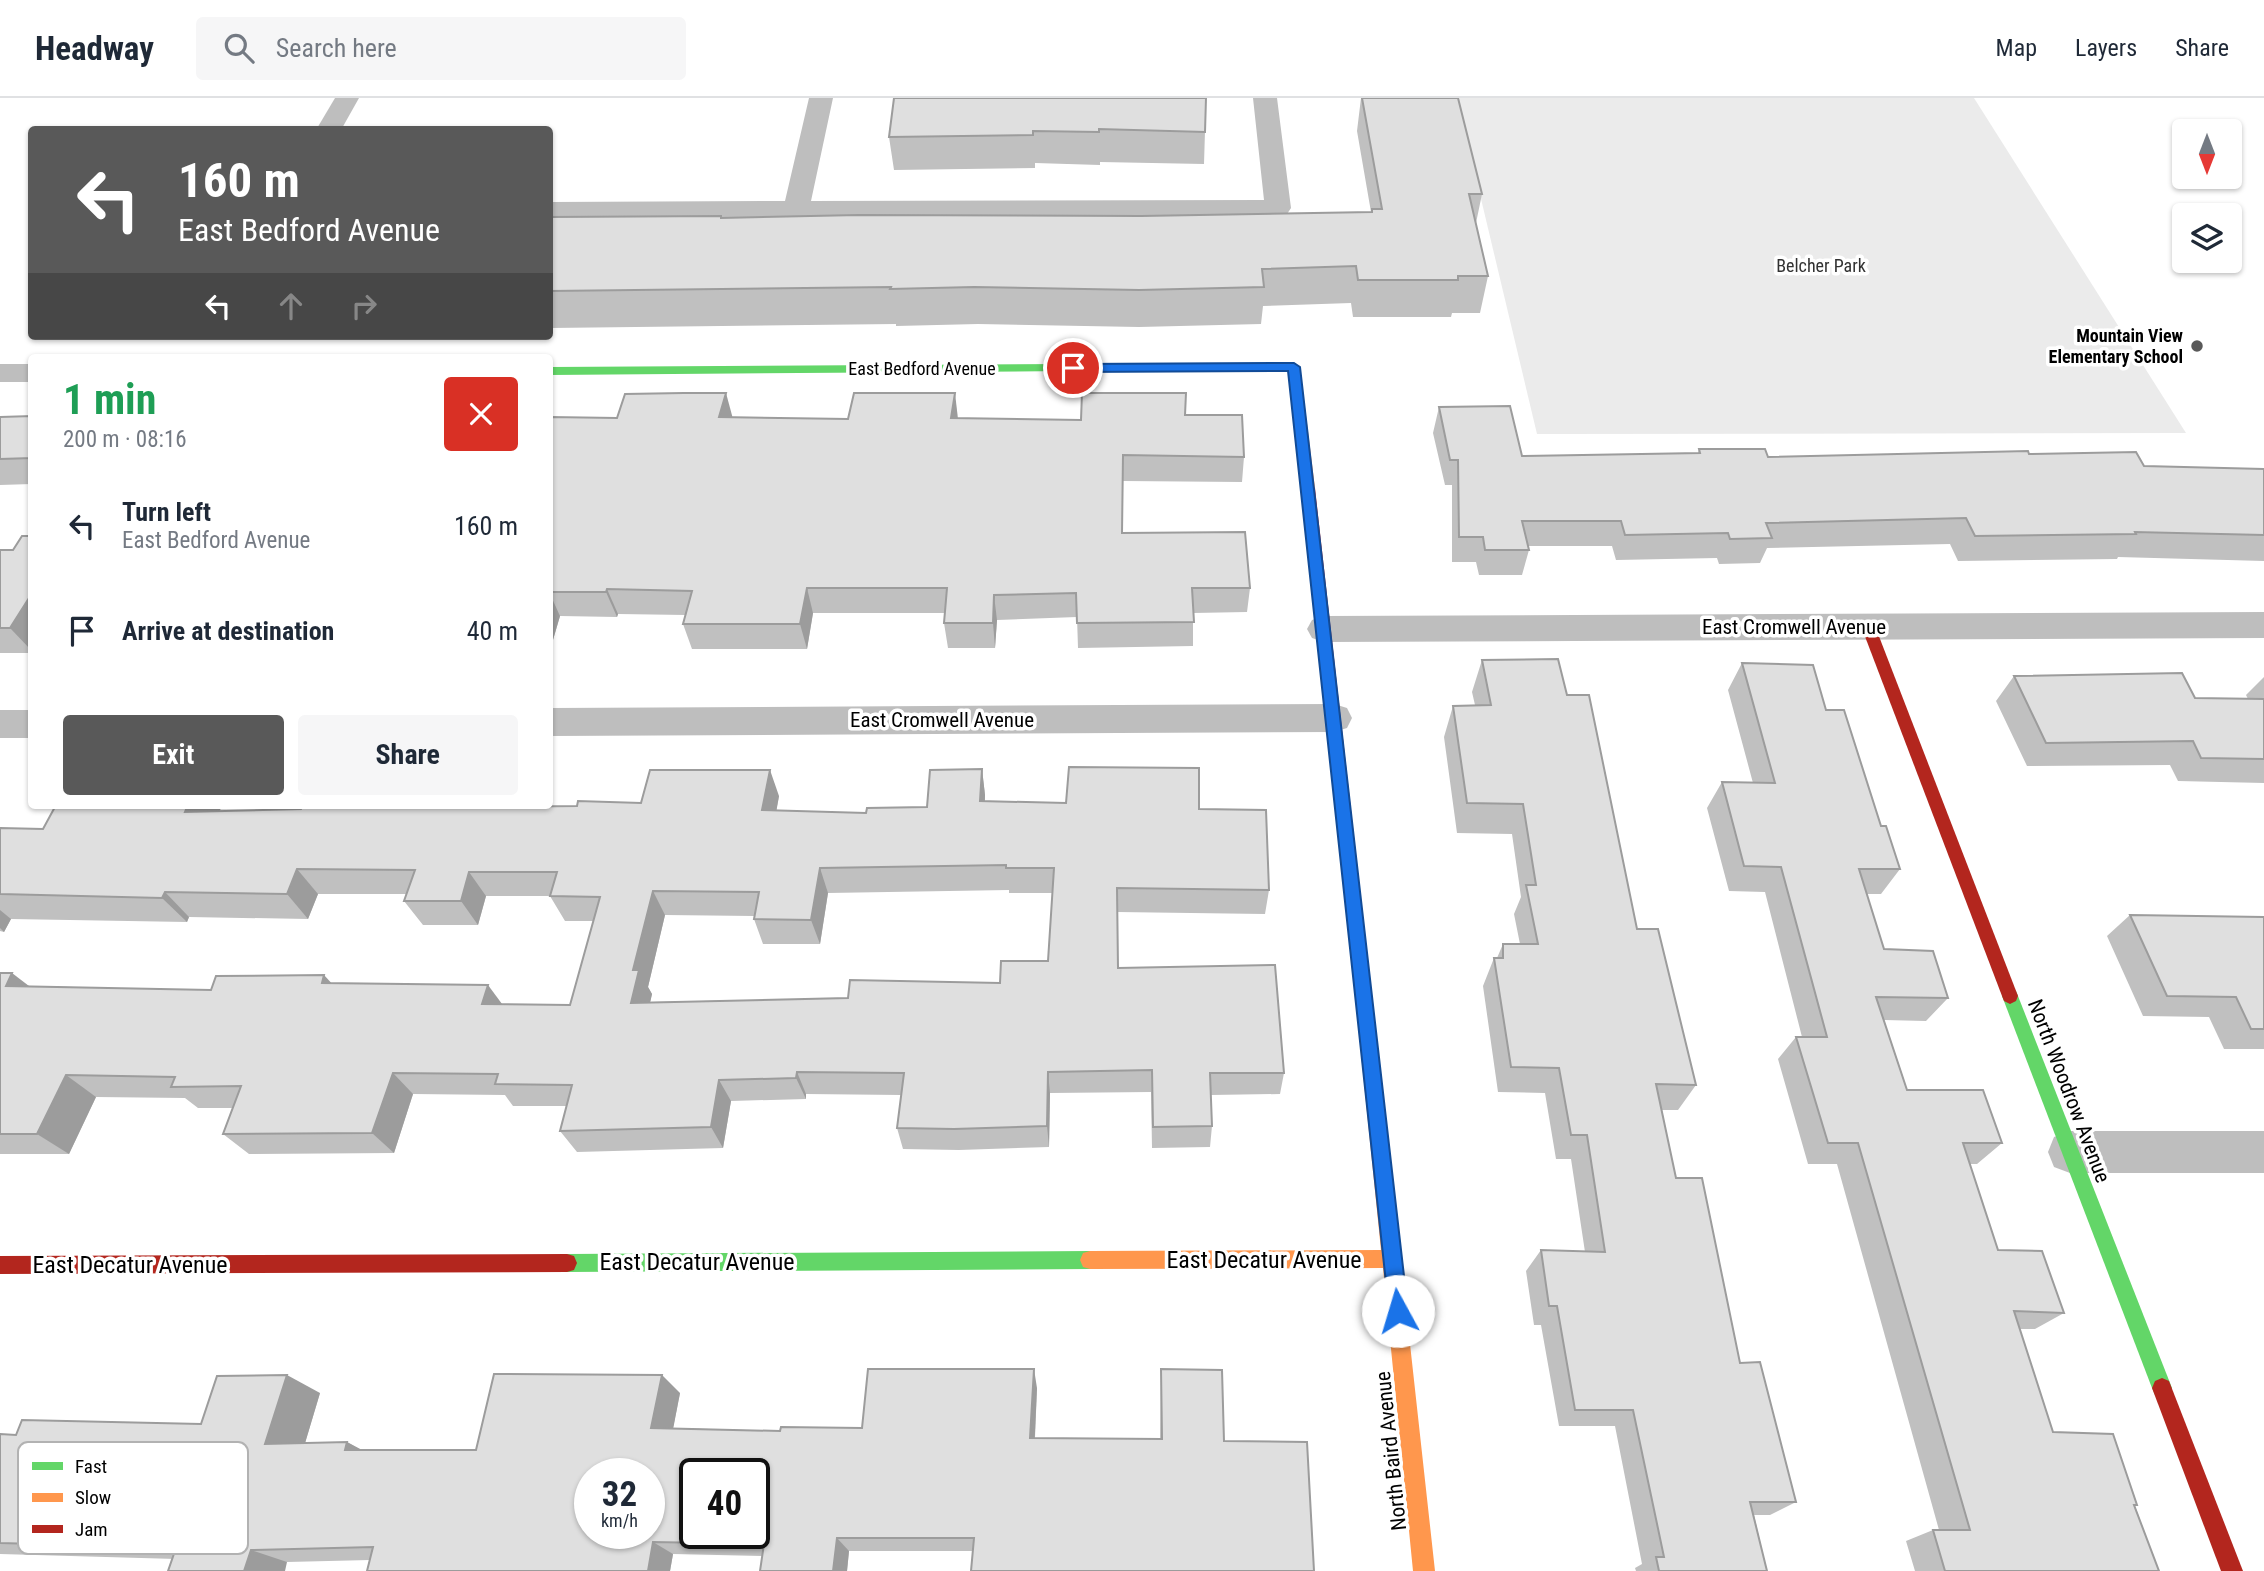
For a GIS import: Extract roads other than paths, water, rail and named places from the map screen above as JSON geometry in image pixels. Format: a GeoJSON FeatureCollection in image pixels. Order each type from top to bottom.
{"type":"FeatureCollection","features":[{"type":"Feature","properties":{"kind":"street"},"geometry":{"type":"LineString","coordinates":[[330,126],[347,98]]}},
{"type":"Feature","properties":{"kind":"street"},"geometry":{"type":"LineString","coordinates":[[796,209],[821,98]]}},
{"type":"Feature","properties":{"kind":"street"},"geometry":{"type":"LineString","coordinates":[[553,211],[1278,208],[1265,98]]}},
{"type":"Feature","properties":{"kind":"street","name":"East Bedford Avenue"},"geometry":{"type":"LineString","coordinates":[[553,370],[1294,367]]}},
{"type":"Feature","properties":{"kind":"street","name":"North Baird Avenue"},"geometry":{"type":"LineString","coordinates":[[1294,367],[1393,1259],[1424,1571]]}},
{"type":"Feature","properties":{"kind":"street"},"geometry":{"type":"LineString","coordinates":[[0,373],[28,373]]}},
{"type":"Feature","properties":{"kind":"street","name":"East Cromwell Avenue"},"geometry":{"type":"LineString","coordinates":[[1324,629],[2264,625]]}},
{"type":"Feature","properties":{"kind":"street","name":"North Woodrow Avenue"},"geometry":{"type":"LineString","coordinates":[[1868,626],[2231,1571]]}},
{"type":"Feature","properties":{"kind":"street","name":"East Cromwell Avenue"},"geometry":{"type":"LineString","coordinates":[[553,722],[1334,718]]}},
{"type":"Feature","properties":{"kind":"street"},"geometry":{"type":"LineString","coordinates":[[0,724],[28,724]]}},
{"type":"Feature","properties":{"kind":"street"},"geometry":{"type":"LineString","coordinates":[[2070,1152],[2264,1152]]}},
{"type":"Feature","properties":{"kind":"street","name":"East Decatur Avenue"},"geometry":{"type":"LineString","coordinates":[[0,1265],[1393,1259]]}},
{"type":"Feature","properties":{"kind":"place","name":"Mountain View Elementary School"},"geometry":{"type":"Point","coordinates":[2197,346]}},
{"type":"Feature","properties":{"kind":"park label","name":"Belcher Park"},"geometry":{"type":"Point","coordinates":[1821,266]}}]}
